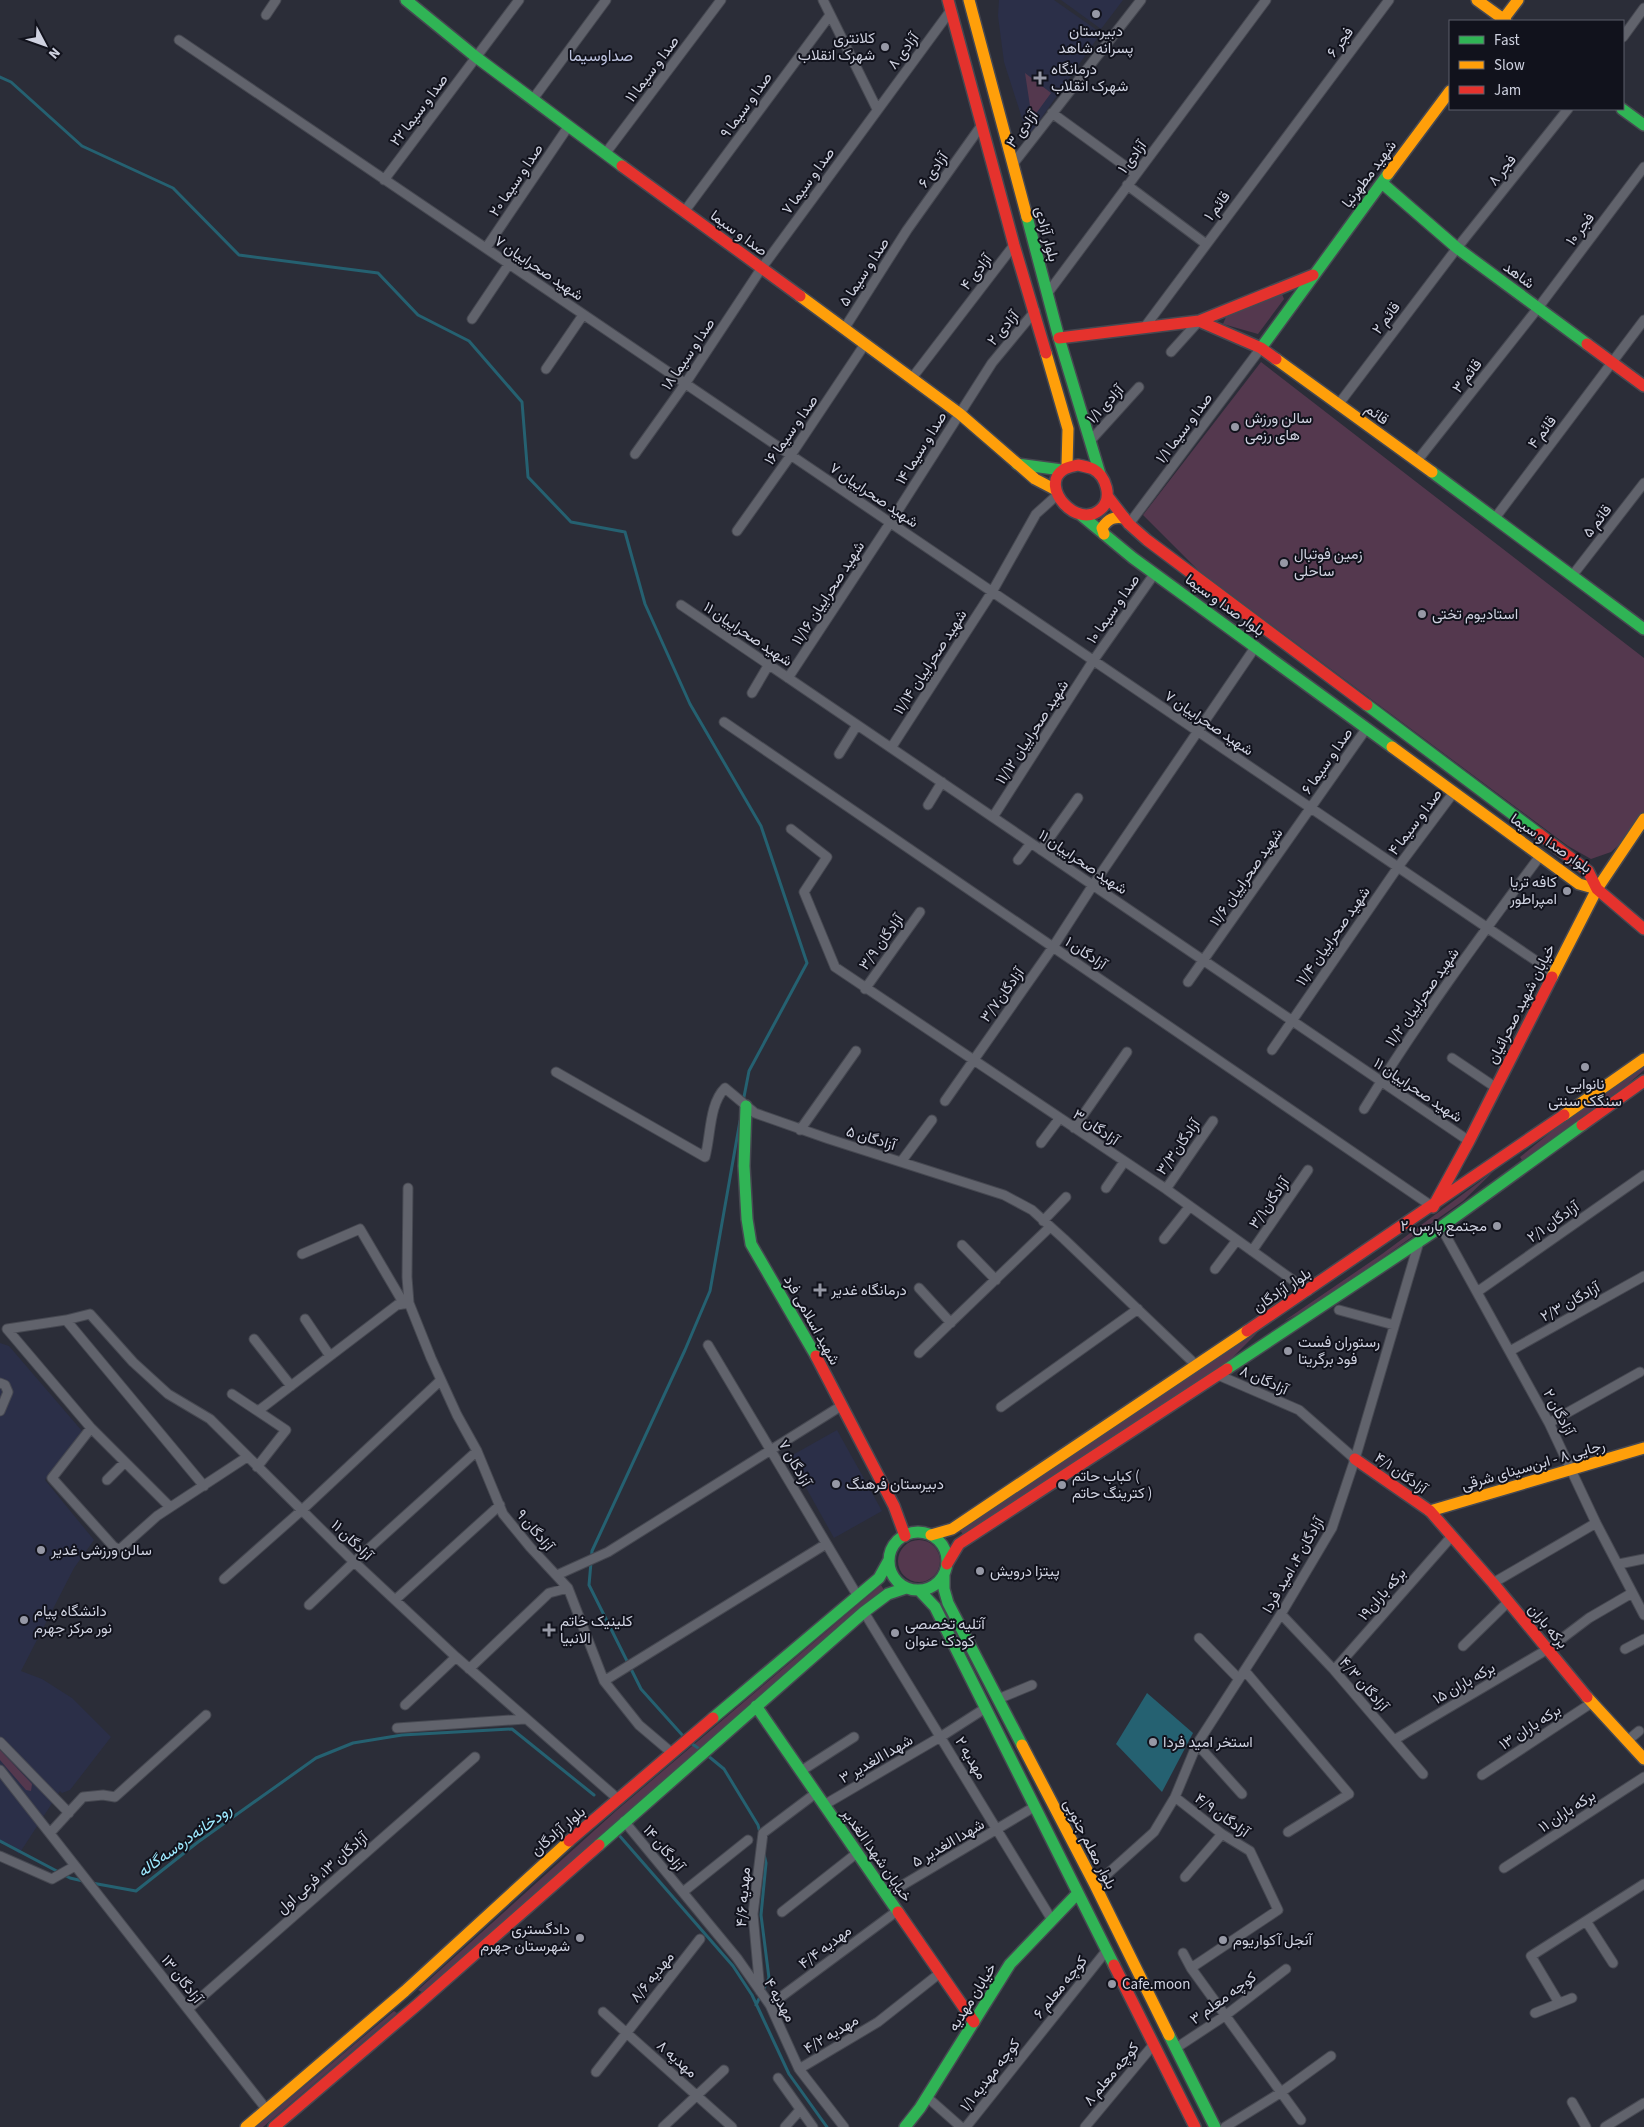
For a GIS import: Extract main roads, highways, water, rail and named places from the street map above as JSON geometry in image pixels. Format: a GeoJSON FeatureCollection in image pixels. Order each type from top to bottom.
{"type":"FeatureCollection","features":[{"type":"Feature","properties":{"kind":"main road","name":"صدا و سیما"},"geometry":{"type":"LineString","coordinates":[[406,0],[476,57],[568,127],[960,414],[1035,479],[1055,492]]}},
{"type":"Feature","properties":{"kind":"main road","name":"بلوار آزادی"},"geometry":{"type":"LineString","coordinates":[[969,0],[1059,338],[1100,474]]}},
{"type":"Feature","properties":{"kind":"main road"},"geometry":{"type":"LineString","coordinates":[[973,0],[973,14]]}},
{"type":"Feature","properties":{"kind":"main road"},"geometry":{"type":"LineString","coordinates":[[1477,0],[1503,20]]}},
{"type":"Feature","properties":{"kind":"main road"},"geometry":{"type":"LineString","coordinates":[[1505,20],[1518,0]]}},
{"type":"Feature","properties":{"kind":"main road"},"geometry":{"type":"LineString","coordinates":[[950,5],[1014,245],[1035,311],[1068,429],[1065,468],[1057,478],[1055,492],[1067,507],[1081,515],[1087,516],[1101,510],[1108,497],[1107,489],[1100,474],[1083,466],[1065,468],[1017,464]]}},
{"type":"Feature","properties":{"kind":"main road"},"geometry":{"type":"LineString","coordinates":[[969,79],[989,74]]}},
{"type":"Feature","properties":{"kind":"main road","name":"شهید مطهرنیا"},"geometry":{"type":"LineString","coordinates":[[1261,348],[1449,92]]}},
{"type":"Feature","properties":{"kind":"main road"},"geometry":{"type":"LineString","coordinates":[[1623,110],[1644,126]]}},
{"type":"Feature","properties":{"kind":"main road","name":"شاهد"},"geometry":{"type":"LineString","coordinates":[[1382,183],[1457,248],[1644,386]]}},
{"type":"Feature","properties":{"kind":"main road"},"geometry":{"type":"LineString","coordinates":[[1059,338],[1199,321],[1313,275]]}},
{"type":"Feature","properties":{"kind":"main road","name":"قائم"},"geometry":{"type":"LineString","coordinates":[[1199,321],[1261,348],[1644,629]]}},
{"type":"Feature","properties":{"kind":"main road","name":"بلوار صدا و سیما"},"geometry":{"type":"LineString","coordinates":[[1108,497],[1126,521],[1147,540],[1588,871],[1597,889]]}},
{"type":"Feature","properties":{"kind":"main road","name":"بلوار صدا و سیما"},"geometry":{"type":"LineString","coordinates":[[1081,515],[1155,573],[1540,856],[1579,884],[1597,889]]}},
{"type":"Feature","properties":{"kind":"main road"},"geometry":{"type":"LineString","coordinates":[[1104,534],[1102,528],[1110,518],[1115,516],[1126,521]]}},
{"type":"Feature","properties":{"kind":"main road","name":"خیابان شهید صحرائیان"},"geometry":{"type":"LineString","coordinates":[[1433,1207],[1469,1141],[1597,889],[1644,819]]}},
{"type":"Feature","properties":{"kind":"main road"},"geometry":{"type":"LineString","coordinates":[[1597,889],[1644,928]]}},
{"type":"Feature","properties":{"kind":"main road","name":"بلوار آزادگان"},"geometry":{"type":"LineString","coordinates":[[931,1535],[952,1529],[1266,1320],[1497,1164],[1644,1059]]}},
{"type":"Feature","properties":{"kind":"main road"},"geometry":{"type":"LineString","coordinates":[[280,2125],[624,1821],[886,1594],[894,1590],[906,1588],[920,1590],[931,1588],[946,1569],[959,1544],[1419,1242],[1644,1081]]}},
{"type":"Feature","properties":{"kind":"main road","name":"شهید اسلامی فرد"},"geometry":{"type":"LineString","coordinates":[[746,1106],[744,1166],[747,1219],[751,1244],[809,1341],[894,1506],[905,1536]]}},
{"type":"Feature","properties":{"kind":"main road"},"geometry":{"type":"LineString","coordinates":[[1511,1154],[1520,1168]]}},
{"type":"Feature","properties":{"kind":"main road"},"geometry":{"type":"LineString","coordinates":[[1497,1164],[1507,1178]]}},
{"type":"Feature","properties":{"kind":"main road"},"geometry":{"type":"LineString","coordinates":[[1266,1320],[1278,1336]]}},
{"type":"Feature","properties":{"kind":"main road","name":"رجایی ۸ - ابن‌سینای شرقی"},"geometry":{"type":"LineString","coordinates":[[1430,1511],[1644,1448]]}},
{"type":"Feature","properties":{"kind":"main road","name":"آزادگان ۴/۱"},"geometry":{"type":"LineString","coordinates":[[1355,1459],[1430,1511]]}},
{"type":"Feature","properties":{"kind":"main road","name":"برکه باران"},"geometry":{"type":"LineString","coordinates":[[1430,1511],[1644,1759]]}},
{"type":"Feature","properties":{"kind":"main road"},"geometry":{"type":"LineString","coordinates":[[906,1588],[897,1582],[892,1574],[889,1560],[893,1547],[905,1536],[914,1532],[931,1535],[939,1541],[944,1548],[946,1569]]}},
{"type":"Feature","properties":{"kind":"main road","name":"بلوار آزادگان"},"geometry":{"type":"LineString","coordinates":[[246,2127],[390,2004],[556,1852],[879,1578],[889,1560]]}},
{"type":"Feature","properties":{"kind":"main road","name":"بلوار معلم جنوبی"},"geometry":{"type":"LineString","coordinates":[[946,1569],[944,1589],[948,1603],[1095,1885],[1215,2127]]}},
{"type":"Feature","properties":{"kind":"main road"},"geometry":{"type":"LineString","coordinates":[[920,1590],[935,1607],[984,1709],[1195,2127]]}},
{"type":"Feature","properties":{"kind":"main road","name":"خیابان شهدا الغدیر"},"geometry":{"type":"LineString","coordinates":[[756,1706],[974,2022]]}},
{"type":"Feature","properties":{"kind":"main road"},"geometry":{"type":"LineString","coordinates":[[1017,1773],[1032,1764]]}},
{"type":"Feature","properties":{"kind":"main road","name":"خیابان مهدیه"},"geometry":{"type":"LineString","coordinates":[[905,2127],[927,2096],[1010,1964],[1078,1893]]}},
{"type":"Feature","properties":{"kind":"main road"},"geometry":{"type":"LineString","coordinates":[[414,1982],[412,1993],[416,1997],[426,1997]]}},
{"type":"Feature","properties":{"kind":"main road"},"geometry":{"type":"LineString","coordinates":[[390,2004],[397,2006],[402,2018]]}},
{"type":"Feature","properties":{"kind":"waterway"},"geometry":{"type":"LineString","coordinates":[[0,77],[11,82],[82,146],[173,188],[239,255],[378,273],[418,315],[469,341],[522,402],[528,477],[571,522],[625,532],[645,604],[690,704],[761,826],[807,963],[749,1071],[743,1102]]}},
{"type":"Feature","properties":{"kind":"waterway"},"geometry":{"type":"LineString","coordinates":[[684,1737],[641,1689],[589,1585],[592,1551],[685,1350],[710,1291],[740,1121]]}},
{"type":"Feature","properties":{"kind":"waterway"},"geometry":{"type":"LineString","coordinates":[[92,1883],[136,1891],[198,1842],[316,1758],[353,1743],[402,1735],[512,1729],[594,1795]]}},
{"type":"Feature","properties":{"kind":"waterway"},"geometry":{"type":"LineString","coordinates":[[691,1743],[702,1751]]}},
{"type":"Feature","properties":{"kind":"waterway"},"geometry":{"type":"LineString","coordinates":[[707,1755],[724,1769],[758,1825],[760,1833]]}},
{"type":"Feature","properties":{"kind":"waterway"},"geometry":{"type":"LineString","coordinates":[[618,1834],[733,1966],[752,1995],[789,2074],[827,2127]]}},
{"type":"Feature","properties":{"kind":"waterway","name":"رودخانه‌دره‌سه‌گاله"},"geometry":{"type":"LineString","coordinates":[[0,1841],[70,1878],[83,1881]]}},
{"type":"Feature","properties":{"kind":"waterway"},"geometry":{"type":"LineString","coordinates":[[756,2005],[769,1978],[761,1915],[766,1863],[764,1854]]}},
{"type":"Feature","properties":{"kind":"place","name":"دبیرستان پسرانه شاهد"},"geometry":{"type":"Point","coordinates":[1096,14]}},
{"type":"Feature","properties":{"kind":"place","name":"کلانتری شهرک انقلاب"},"geometry":{"type":"Point","coordinates":[885,47]}},
{"type":"Feature","properties":{"kind":"place","name":"درمانگاه شهرک انقلاب"},"geometry":{"type":"Point","coordinates":[1040,78]}},
{"type":"Feature","properties":{"kind":"place","name":"سالن ورزش های رزمی"},"geometry":{"type":"Point","coordinates":[1235,427]}},
{"type":"Feature","properties":{"kind":"place","name":"زمین فوتبال ساحلی"},"geometry":{"type":"Point","coordinates":[1284,563]}},
{"type":"Feature","properties":{"kind":"place","name":"استادیوم تختی"},"geometry":{"type":"Point","coordinates":[1422,614]}},
{"type":"Feature","properties":{"kind":"place","name":"کافه تریا امپراطور"},"geometry":{"type":"Point","coordinates":[1567,891]}},
{"type":"Feature","properties":{"kind":"place","name":"نانوایی سنگک سنتی"},"geometry":{"type":"Point","coordinates":[1585,1067]}},
{"type":"Feature","properties":{"kind":"place","name":"۲،مجتمع پارس"},"geometry":{"type":"Point","coordinates":[1497,1226]}},
{"type":"Feature","properties":{"kind":"place","name":"درمانگاه غدیر"},"geometry":{"type":"Point","coordinates":[820,1290]}},
{"type":"Feature","properties":{"kind":"place","name":"رستوران فست فود برگریتا"},"geometry":{"type":"Point","coordinates":[1288,1351]}},
{"type":"Feature","properties":{"kind":"place","name":"دبیرستان فرهنگ"},"geometry":{"type":"Point","coordinates":[836,1484]}},
{"type":"Feature","properties":{"kind":"place","name":"کباب حاتم ( کترینگ حاتم )"},"geometry":{"type":"Point","coordinates":[1062,1485]}},
{"type":"Feature","properties":{"kind":"place","name":"سالن ورزشی غدیر"},"geometry":{"type":"Point","coordinates":[41,1550]}},
{"type":"Feature","properties":{"kind":"place","name":"پیتزا درویش"},"geometry":{"type":"Point","coordinates":[980,1571]}},
{"type":"Feature","properties":{"kind":"place","name":"دانشگاه پیام نور مرکز جهرم"},"geometry":{"type":"Point","coordinates":[24,1620]}},
{"type":"Feature","properties":{"kind":"place","name":"کلینیک خاتم الانبیا"},"geometry":{"type":"Point","coordinates":[549,1630]}},
{"type":"Feature","properties":{"kind":"place","name":"آتلیه تخصصی کودک عنوان"},"geometry":{"type":"Point","coordinates":[895,1633]}},
{"type":"Feature","properties":{"kind":"place","name":"استخر امید فردا"},"geometry":{"type":"Point","coordinates":[1153,1742]}},
{"type":"Feature","properties":{"kind":"place","name":"دادگستری شهرستان جهرم"},"geometry":{"type":"Point","coordinates":[580,1938]}},
{"type":"Feature","properties":{"kind":"place","name":"آنجل آکواریوم"},"geometry":{"type":"Point","coordinates":[1223,1940]}},
{"type":"Feature","properties":{"kind":"place","name":"Cafe.moon"},"geometry":{"type":"Point","coordinates":[1112,1984]}},
{"type":"Feature","properties":{"kind":"district","name":"صداوسیما"},"geometry":{"type":"Point","coordinates":[601,55]}}]}
